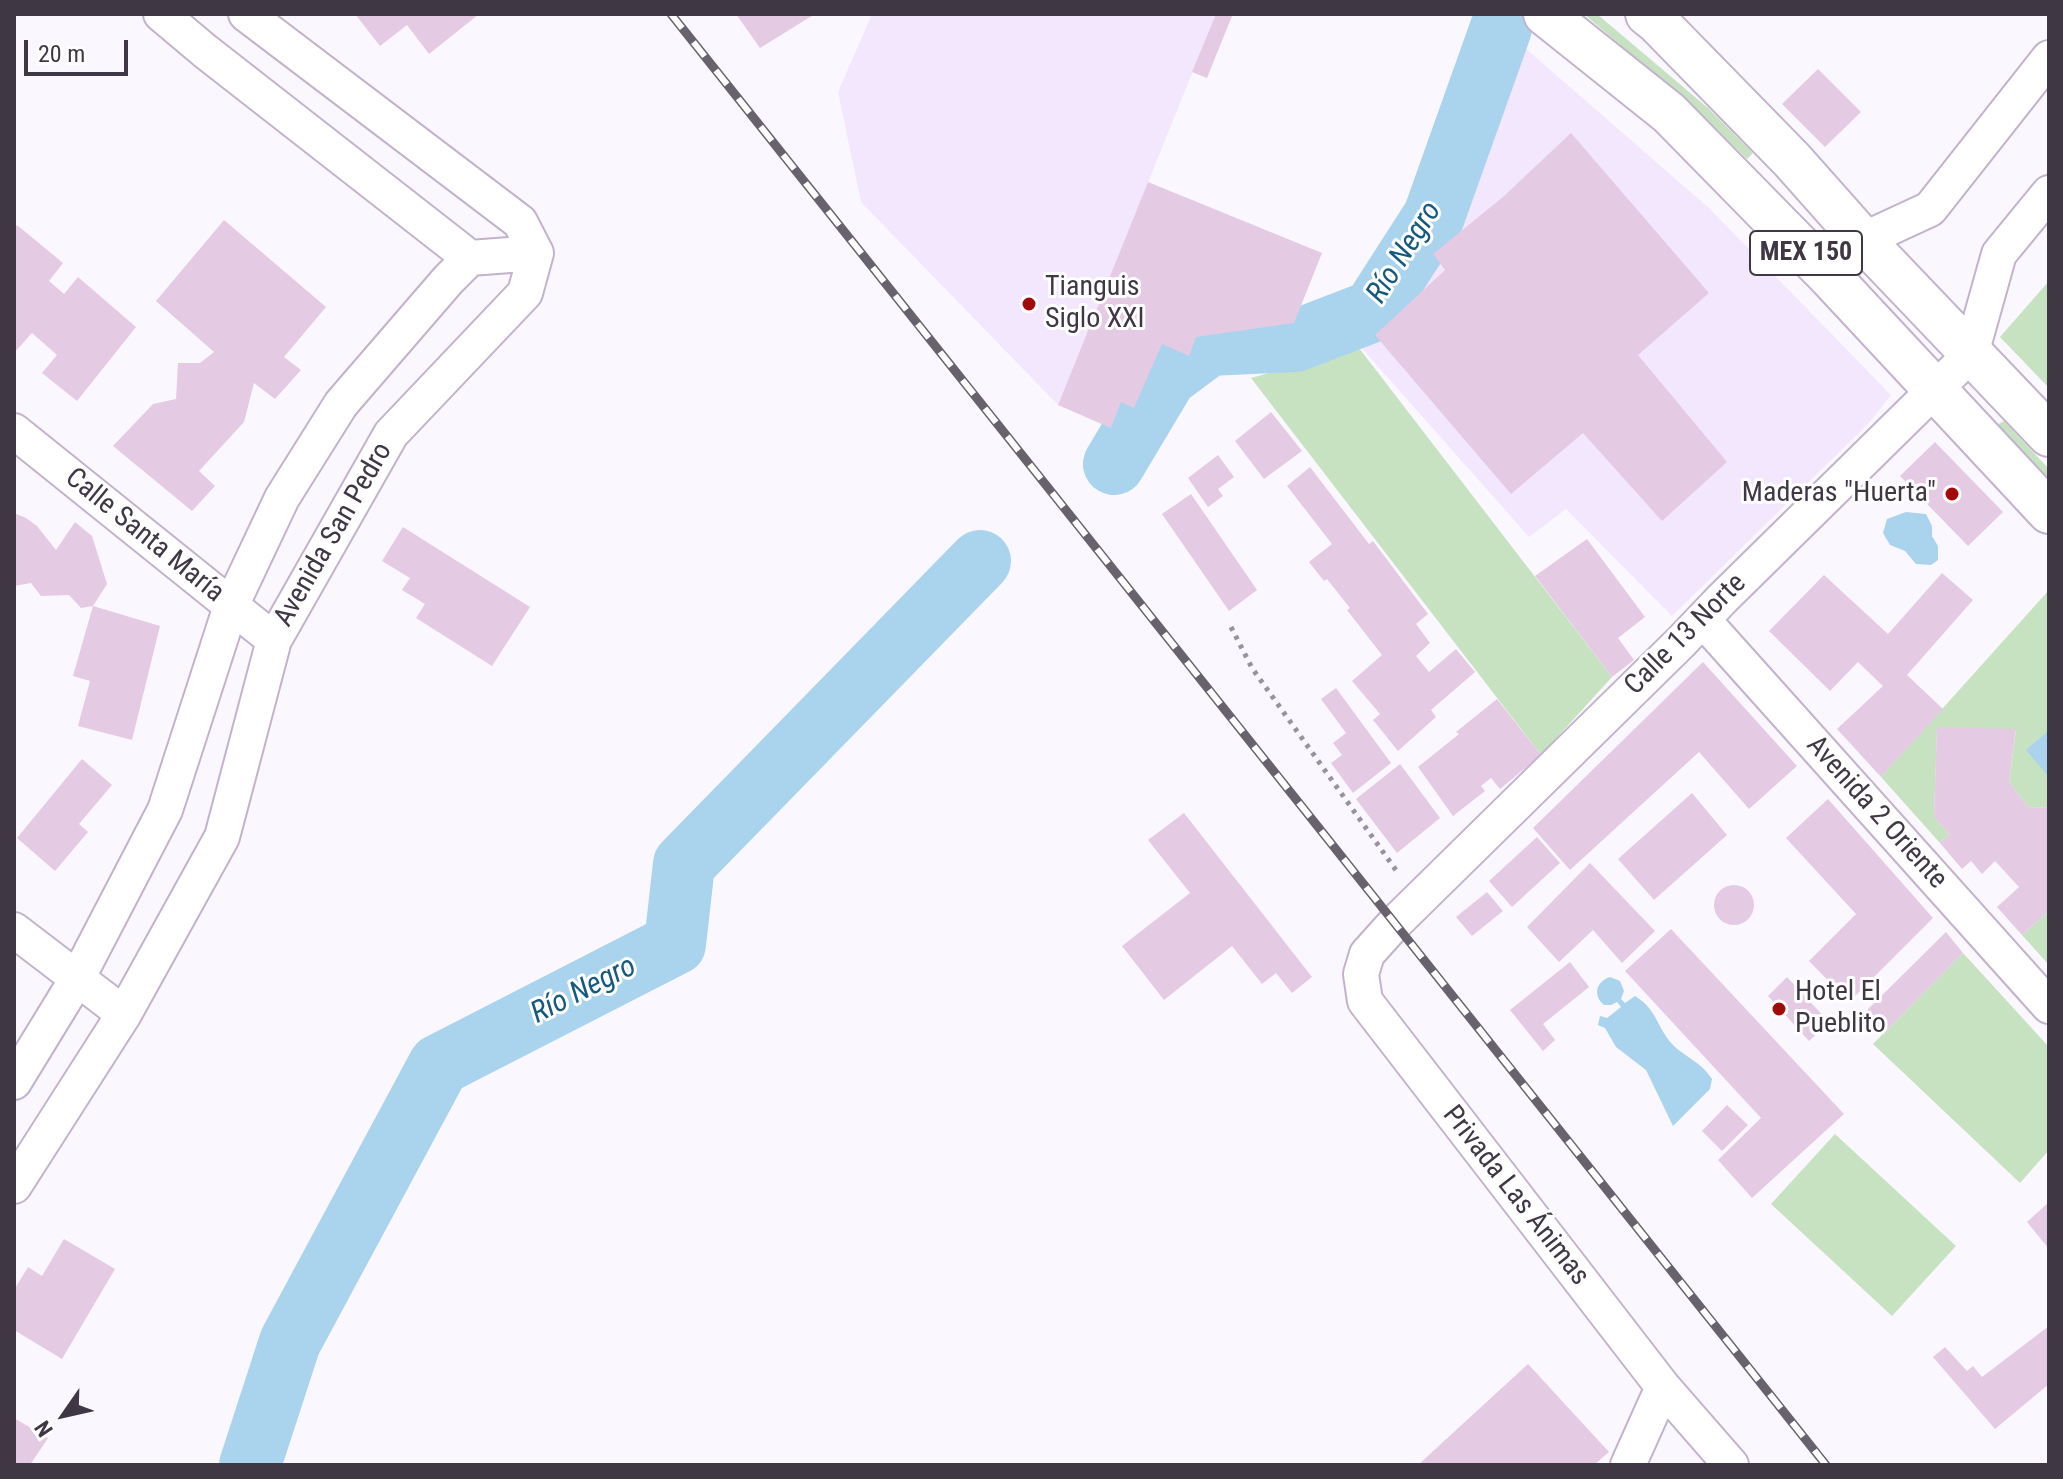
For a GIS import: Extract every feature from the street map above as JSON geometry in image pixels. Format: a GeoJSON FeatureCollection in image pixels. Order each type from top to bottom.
{"type":"FeatureCollection","features":[{"type":"Feature","properties":{"kind":"main road","name":"MEX 150"},"geometry":{"type":"LineString","coordinates":[[1545,14],[1669,113],[1830,277],[2049,512]]}},
{"type":"Feature","properties":{"kind":"main road","name":"MEX 150"},"geometry":{"type":"LineString","coordinates":[[1647,14],[1792,160],[1863,240],[2049,435]]}},
{"type":"Feature","properties":{"kind":"street"},"geometry":{"type":"LineString","coordinates":[[161,14],[470,258],[536,253],[520,222],[246,14]]}},
{"type":"Feature","properties":{"kind":"street"},"geometry":{"type":"LineString","coordinates":[[1830,277],[1863,240],[1930,209],[2049,58]]}},
{"type":"Feature","properties":{"kind":"street"},"geometry":{"type":"LineString","coordinates":[[1971,354],[1999,254],[2049,193]]}},
{"type":"Feature","properties":{"kind":"street","name":"Avenida San Pedro"},"geometry":{"type":"LineString","coordinates":[[14,1186],[124,1014],[222,837],[274,640],[391,434],[525,293],[536,253]]}},
{"type":"Feature","properties":{"kind":"street","name":"Avenida San Pedro"},"geometry":{"type":"LineString","coordinates":[[14,1082],[77,979],[165,810],[231,606],[282,498],[341,404],[470,258]]}},
{"type":"Feature","properties":{"kind":"street","name":"Calle 13 Norte"},"geometry":{"type":"LineString","coordinates":[[1409,908],[1971,354]]}},
{"type":"Feature","properties":{"kind":"street","name":"Calle Santa María"},"geometry":{"type":"LineString","coordinates":[[14,431],[274,640]]}},
{"type":"Feature","properties":{"kind":"street","name":"Avenida 2 Oriente"},"geometry":{"type":"LineString","coordinates":[[1703,620],[2049,1006]]}},
{"type":"Feature","properties":{"kind":"street","name":"Privada Las Ánimas"},"geometry":{"type":"LineString","coordinates":[[1409,908],[1367,954],[1361,974],[1365,1001],[1663,1387],[1731,1465]]}},
{"type":"Feature","properties":{"kind":"street"},"geometry":{"type":"LineString","coordinates":[[14,930],[124,1014]]}},
{"type":"Feature","properties":{"kind":"street"},"geometry":{"type":"LineString","coordinates":[[1628,1465],[1663,1387]]}},
{"type":"Feature","properties":{"kind":"path"},"geometry":{"type":"LineString","coordinates":[[1231,627],[1252,668],[1409,908]]}},
{"type":"Feature","properties":{"kind":"shaded area","name":"Tianguis Siglo XXI"},"geometry":{"type":"Polygon","coordinates":[[[872,14],[1216,14],[1058,405],[861,202],[838,92],[872,14]]]}},
{"type":"Feature","properties":{"kind":"shaded area"},"geometry":{"type":"Polygon","coordinates":[[[1509,34],[1709,208],[1891,395],[1869,423],[1672,616],[1566,509],[1529,537],[1351,336],[1445,216],[1509,34]]]}},
{"type":"Feature","properties":{"kind":"green space"},"geometry":{"type":"Polygon","coordinates":[[[1584,14],[1597,14],[1708,108],[1753,153],[1747,159],[1701,114],[1584,14]]]}},
{"type":"Feature","properties":{"kind":"green space"},"geometry":{"type":"Polygon","coordinates":[[[2049,281],[2049,388],[2000,337],[2049,281]]]}},
{"type":"Feature","properties":{"kind":"green space"},"geometry":{"type":"Polygon","coordinates":[[[1359,348],[1612,677],[1541,755],[1251,378],[1359,348]]]}},
{"type":"Feature","properties":{"kind":"green space"},"geometry":{"type":"Polygon","coordinates":[[[2004,421],[2049,469],[2049,479],[1997,425],[2004,421]]]}},
{"type":"Feature","properties":{"kind":"green space"},"geometry":{"type":"Polygon","coordinates":[[[2049,590],[2049,808],[2028,807],[2009,782],[2016,730],[1937,728],[1934,817],[1949,834],[1940,843],[1881,777],[2049,590]]]}},
{"type":"Feature","properties":{"kind":"green space"},"geometry":{"type":"Polygon","coordinates":[[[2049,911],[2049,965],[2022,935],[2049,911]]]}},
{"type":"Feature","properties":{"kind":"green space"},"geometry":{"type":"Polygon","coordinates":[[[1963,953],[2049,1047],[2049,1150],[2020,1183],[1873,1044],[1963,953]]]}},
{"type":"Feature","properties":{"kind":"green space"},"geometry":{"type":"Polygon","coordinates":[[[1835,1134],[1956,1246],[1892,1316],[1771,1204],[1835,1134]]]}},
{"type":"Feature","properties":{"kind":"water"},"geometry":{"type":"Polygon","coordinates":[[[1906,512],[1926,514],[1932,526],[1932,536],[1938,546],[1938,560],[1931,565],[1916,564],[1905,551],[1890,545],[1883,533],[1887,519],[1906,512]]]}},
{"type":"Feature","properties":{"kind":"water"},"geometry":{"type":"Polygon","coordinates":[[[2047,732],[2049,735],[2049,777],[2026,750],[2047,732]]]}},
{"type":"Feature","properties":{"kind":"water"},"geometry":{"type":"Polygon","coordinates":[[[1610,977],[1620,981],[1624,991],[1621,999],[1625,1003],[1635,996],[1643,1001],[1674,1046],[1699,1064],[1712,1079],[1710,1089],[1673,1126],[1646,1070],[1616,1047],[1605,1028],[1598,1025],[1600,1016],[1607,1018],[1621,1007],[1617,1002],[1604,1005],[1598,997],[1599,985],[1610,977]]]}},
{"type":"Feature","properties":{"kind":"building"},"geometry":{"type":"Polygon","coordinates":[[[355,14],[479,14],[429,54],[407,25],[380,46],[355,14]]]}},
{"type":"Feature","properties":{"kind":"building"},"geometry":{"type":"Polygon","coordinates":[[[736,14],[815,14],[760,48],[736,14]]]}},
{"type":"Feature","properties":{"kind":"building"},"geometry":{"type":"Polygon","coordinates":[[[1216,14],[1232,16],[1207,78],[1192,72],[1216,14]]]}},
{"type":"Feature","properties":{"kind":"building"},"geometry":{"type":"Polygon","coordinates":[[[1818,69],[1861,112],[1825,147],[1782,104],[1818,69]]]}},
{"type":"Feature","properties":{"kind":"building"},"geometry":{"type":"Polygon","coordinates":[[[1571,133],[1709,293],[1638,355],[1727,462],[1662,521],[1583,433],[1511,494],[1375,335],[1445,270],[1433,254],[1503,197],[1571,133]]]}},
{"type":"Feature","properties":{"kind":"building"},"geometry":{"type":"Polygon","coordinates":[[[1148,182],[1322,253],[1294,323],[1196,337],[1189,356],[1162,344],[1134,408],[1121,402],[1111,428],[1058,405],[1148,182]]]}},
{"type":"Feature","properties":{"kind":"building"},"geometry":{"type":"Polygon","coordinates":[[[224,220],[326,307],[284,357],[301,370],[275,399],[254,383],[244,422],[199,471],[215,486],[192,511],[113,446],[153,404],[176,399],[178,363],[200,363],[214,352],[156,301],[224,220]]]}},
{"type":"Feature","properties":{"kind":"building"},"geometry":{"type":"Polygon","coordinates":[[[17,225],[63,263],[49,281],[64,294],[78,277],[136,327],[77,401],[42,373],[57,355],[32,333],[14,353],[14,228],[17,225]]]}},
{"type":"Feature","properties":{"kind":"building"},"geometry":{"type":"Polygon","coordinates":[[[1271,412],[1302,451],[1264,479],[1235,441],[1271,412]]]}},
{"type":"Feature","properties":{"kind":"building","name":"Maderas \"Huerta\""},"geometry":{"type":"Polygon","coordinates":[[[1935,442],[2003,512],[1968,546],[1900,476],[1935,442]]]}},
{"type":"Feature","properties":{"kind":"building"},"geometry":{"type":"Polygon","coordinates":[[[1218,455],[1234,477],[1218,489],[1223,496],[1208,507],[1188,478],[1218,455]]]}},
{"type":"Feature","properties":{"kind":"building"},"geometry":{"type":"Polygon","coordinates":[[[1310,467],[1369,544],[1373,541],[1428,614],[1416,624],[1430,643],[1416,656],[1429,672],[1456,649],[1475,672],[1431,710],[1436,717],[1398,751],[1373,720],[1380,714],[1352,681],[1382,655],[1347,610],[1350,608],[1309,562],[1332,544],[1287,486],[1310,467]]]}},
{"type":"Feature","properties":{"kind":"building"},"geometry":{"type":"Polygon","coordinates":[[[1191,494],[1257,590],[1229,611],[1162,514],[1191,494]]]}},
{"type":"Feature","properties":{"kind":"building"},"geometry":{"type":"Polygon","coordinates":[[[14,513],[37,526],[56,550],[75,522],[92,536],[107,584],[93,606],[81,608],[69,595],[41,596],[31,583],[14,586],[14,513]]]}},
{"type":"Feature","properties":{"kind":"building"},"geometry":{"type":"Polygon","coordinates":[[[403,527],[530,607],[492,666],[416,618],[425,604],[402,590],[410,578],[382,561],[403,527]]]}},
{"type":"Feature","properties":{"kind":"building"},"geometry":{"type":"Polygon","coordinates":[[[1587,539],[1645,617],[1618,638],[1634,660],[1612,677],[1535,576],[1587,539]]]}},
{"type":"Feature","properties":{"kind":"building"},"geometry":{"type":"Polygon","coordinates":[[[1942,573],[1973,600],[1907,675],[1943,709],[1881,777],[1837,729],[1883,686],[1858,662],[1830,691],[1769,631],[1824,575],[1888,634],[1942,573]]]}},
{"type":"Feature","properties":{"kind":"building"},"geometry":{"type":"Polygon","coordinates":[[[93,606],[160,626],[132,740],[78,726],[90,681],[73,676],[93,606]]]}},
{"type":"Feature","properties":{"kind":"building"},"geometry":{"type":"Polygon","coordinates":[[[1703,662],[1797,766],[1749,809],[1699,752],[1570,870],[1533,828],[1703,662]]]}},
{"type":"Feature","properties":{"kind":"building"},"geometry":{"type":"Polygon","coordinates":[[[1336,688],[1391,763],[1353,793],[1331,763],[1342,755],[1333,743],[1346,733],[1321,699],[1336,688]]]}},
{"type":"Feature","properties":{"kind":"building"},"geometry":{"type":"Polygon","coordinates":[[[1497,699],[1541,755],[1500,789],[1491,778],[1481,786],[1485,791],[1453,816],[1418,767],[1497,699]]]}},
{"type":"Feature","properties":{"kind":"building"},"geometry":{"type":"Polygon","coordinates":[[[1937,727],[2016,729],[2009,782],[2028,807],[2049,808],[2049,911],[2022,935],[1997,907],[2019,887],[1995,861],[1982,874],[1971,861],[1962,869],[1940,843],[1949,834],[1934,817],[1937,727]]]}},
{"type":"Feature","properties":{"kind":"building"},"geometry":{"type":"Polygon","coordinates":[[[82,759],[112,785],[79,824],[88,832],[55,871],[17,838],[82,759]]]}},
{"type":"Feature","properties":{"kind":"building"},"geometry":{"type":"Polygon","coordinates":[[[1400,764],[1440,818],[1397,853],[1356,799],[1400,764]]]}},
{"type":"Feature","properties":{"kind":"building"},"geometry":{"type":"Polygon","coordinates":[[[1692,793],[1727,835],[1654,900],[1618,859],[1692,793]]]}},
{"type":"Feature","properties":{"kind":"building"},"geometry":{"type":"Polygon","coordinates":[[[1828,799],[1933,918],[1849,1002],[1809,961],[1856,914],[1786,838],[1828,799]]]}},
{"type":"Feature","properties":{"kind":"building"},"geometry":{"type":"Polygon","coordinates":[[[1184,813],[1312,977],[1292,993],[1276,973],[1262,984],[1232,946],[1164,1000],[1122,946],[1190,893],[1148,840],[1184,813]]]}},
{"type":"Feature","properties":{"kind":"building"},"geometry":{"type":"Polygon","coordinates":[[[1537,837],[1560,863],[1512,907],[1489,881],[1537,837]]]}},
{"type":"Feature","properties":{"kind":"building"},"geometry":{"type":"Polygon","coordinates":[[[1590,863],[1655,931],[1622,963],[1593,930],[1559,962],[1527,927],[1590,863]]]}},
{"type":"Feature","properties":{"kind":"building"},"geometry":{"type":"Polygon","coordinates":[[[1734,885],[1748,891],[1754,905],[1748,919],[1734,925],[1720,919],[1714,905],[1720,891],[1734,885]]]}},
{"type":"Feature","properties":{"kind":"building"},"geometry":{"type":"Polygon","coordinates":[[[1487,892],[1503,911],[1472,936],[1456,917],[1487,892]]]}},
{"type":"Feature","properties":{"kind":"building"},"geometry":{"type":"Polygon","coordinates":[[[1671,929],[1844,1114],[1752,1198],[1718,1160],[1761,1118],[1625,971],[1671,929]]]}},
{"type":"Feature","properties":{"kind":"building"},"geometry":{"type":"Polygon","coordinates":[[[1946,932],[1963,953],[1883,1034],[1863,1014],[1946,932]]]}},
{"type":"Feature","properties":{"kind":"building"},"geometry":{"type":"Polygon","coordinates":[[[1570,962],[1589,987],[1543,1024],[1555,1040],[1543,1051],[1510,1010],[1570,962]]]}},
{"type":"Feature","properties":{"kind":"building"},"geometry":{"type":"Polygon","coordinates":[[[1787,977],[1829,1022],[1809,1041],[1768,996],[1787,977]]]}},
{"type":"Feature","properties":{"kind":"building"},"geometry":{"type":"Polygon","coordinates":[[[1727,1105],[1748,1125],[1722,1151],[1702,1131],[1727,1105]]]}},
{"type":"Feature","properties":{"kind":"building"},"geometry":{"type":"Polygon","coordinates":[[[2049,1202],[2049,1249],[2027,1222],[2049,1202]]]}},
{"type":"Feature","properties":{"kind":"building"},"geometry":{"type":"Polygon","coordinates":[[[64,1239],[115,1269],[62,1359],[14,1330],[14,1290],[28,1267],[42,1276],[64,1239]]]}},
{"type":"Feature","properties":{"kind":"building"},"geometry":{"type":"Polygon","coordinates":[[[2049,1326],[2049,1384],[1995,1429],[1933,1357],[1945,1347],[1967,1371],[1973,1366],[1982,1377],[2049,1326]]]}},
{"type":"Feature","properties":{"kind":"building"},"geometry":{"type":"Polygon","coordinates":[[[1528,1364],[1609,1452],[1594,1465],[1418,1465],[1528,1364]]]}},
{"type":"Feature","properties":{"kind":"building"},"geometry":{"type":"Polygon","coordinates":[[[14,1418],[48,1438],[30,1465],[14,1465],[14,1418]]]}},
{"type":"Feature","properties":{"kind":"waterway","name":"Río Negro"},"geometry":{"type":"LineString","coordinates":[[1114,464],[1166,377],[1209,345],[1295,341],[1373,311],[1434,216],[1501,28]]}},
{"type":"Feature","properties":{"kind":"waterway","name":"Río Negro"},"geometry":{"type":"LineString","coordinates":[[250,1465],[290,1342],[439,1065],[675,944],[684,864],[980,561]]}},
{"type":"Feature","properties":{"kind":"railway"},"geometry":{"type":"LineString","coordinates":[[671,14],[1826,1465]]}},
{"type":"Feature","properties":{"kind":"place","name":"Tianguis Siglo XXI"},"geometry":{"type":"Point","coordinates":[1029,304]}},
{"type":"Feature","properties":{"kind":"place","name":"Maderas \"Huerta\""},"geometry":{"type":"Point","coordinates":[1952,494]}},
{"type":"Feature","properties":{"kind":"place","name":"Hotel El Pueblito"},"geometry":{"type":"Point","coordinates":[1779,1009]}}]}
